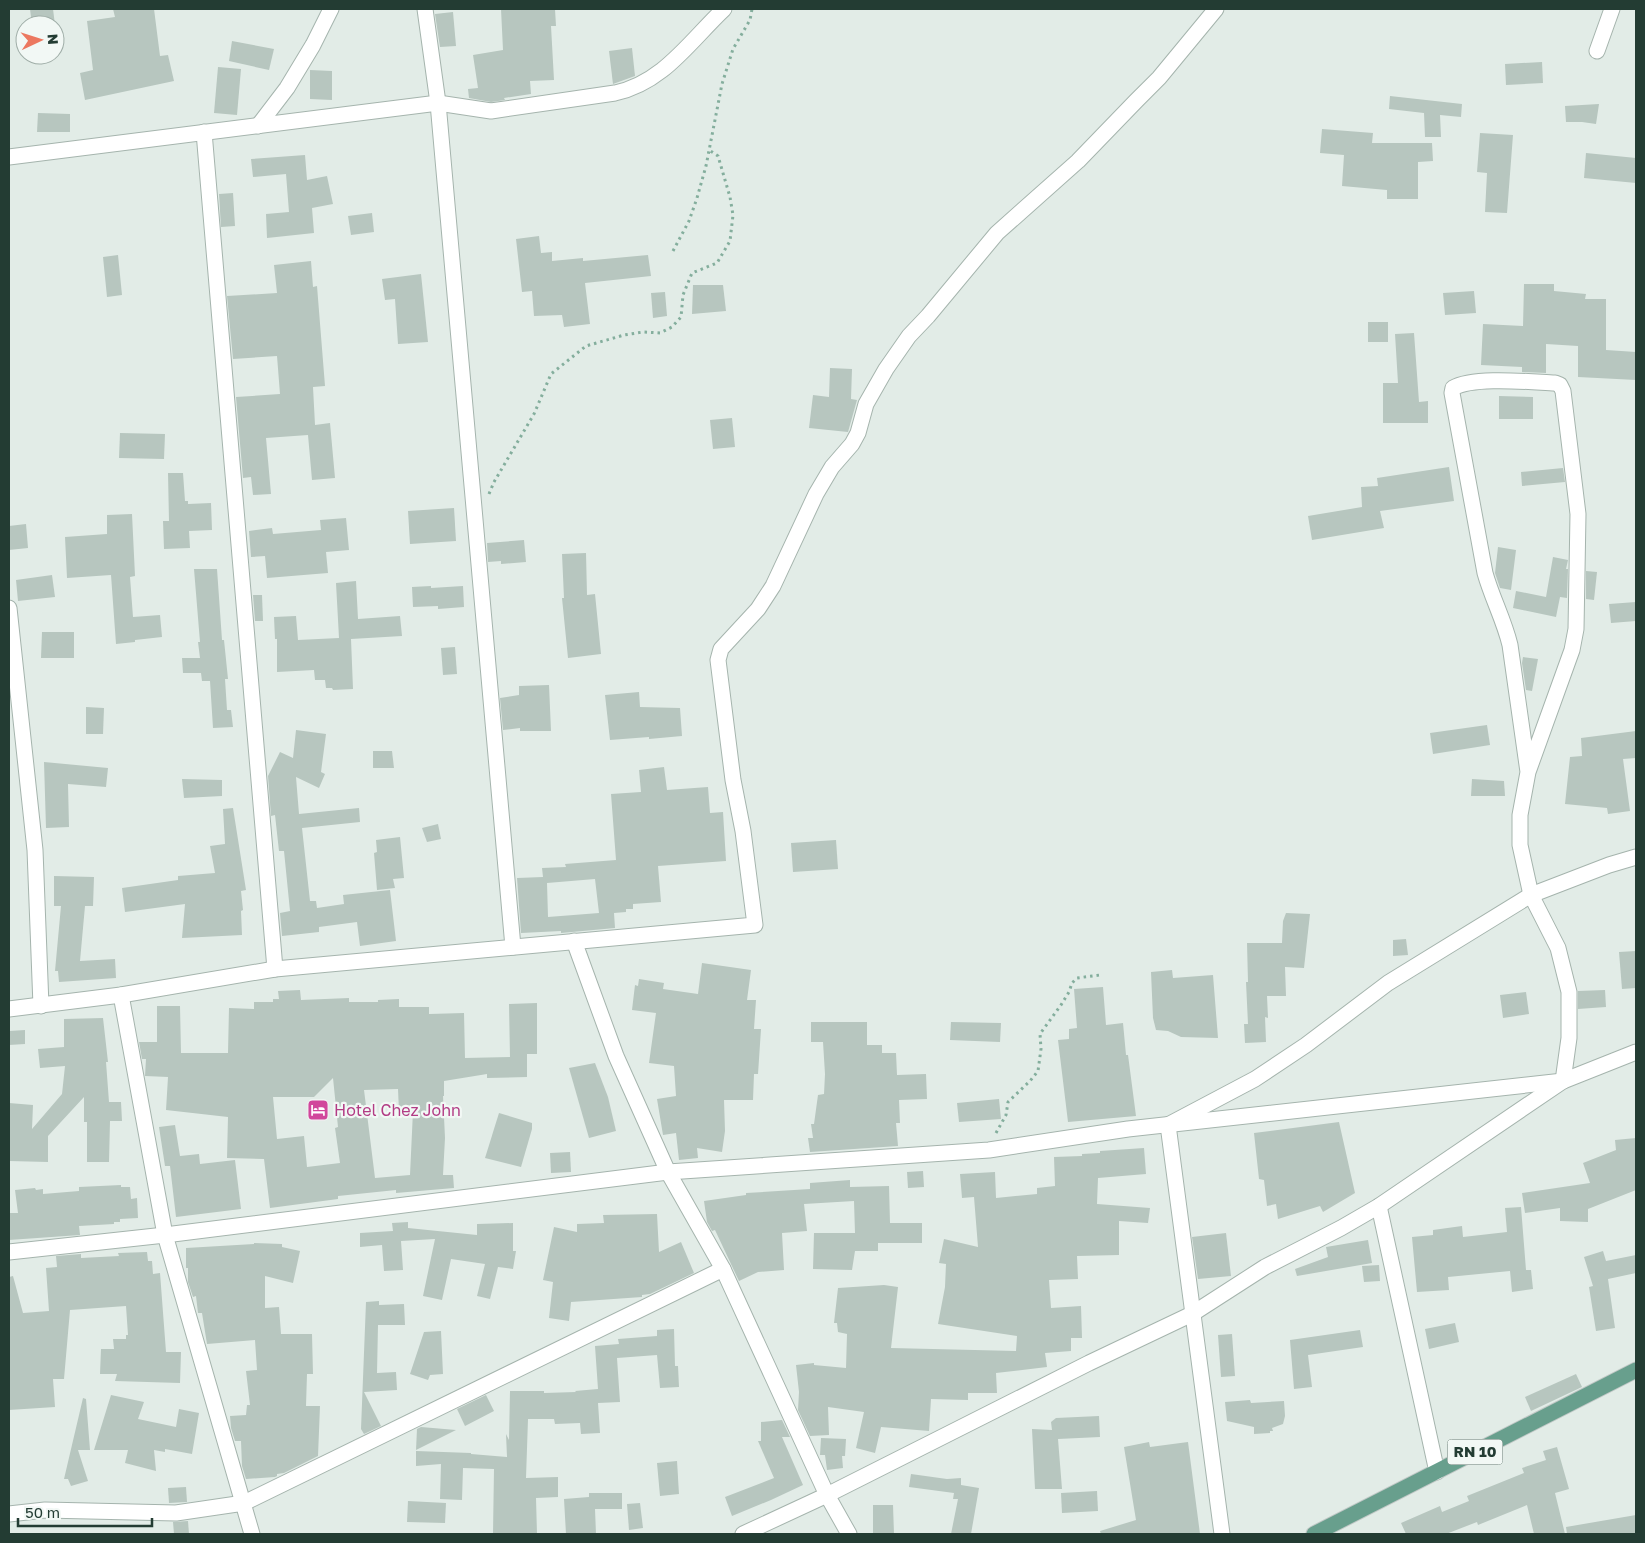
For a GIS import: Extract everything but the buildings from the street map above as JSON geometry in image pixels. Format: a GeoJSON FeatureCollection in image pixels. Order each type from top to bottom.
{"type":"FeatureCollection","features":[{"type":"Feature","properties":{"kind":"main road","name":"RN 10"},"geometry":{"type":"LineString","coordinates":[[1314,1534],[1636,1370]]}},
{"type":"Feature","properties":{"kind":"street"},"geometry":{"type":"LineString","coordinates":[[258,126],[287,88],[313,45],[331,9]]}},
{"type":"Feature","properties":{"kind":"street"},"geometry":{"type":"LineString","coordinates":[[425,9],[438,103],[512,947]]}},
{"type":"Feature","properties":{"kind":"street"},"geometry":{"type":"LineString","coordinates":[[9,157],[438,103],[491,111],[629,90],[646,82],[670,64],[724,9]]}},
{"type":"Feature","properties":{"kind":"street"},"geometry":{"type":"LineString","coordinates":[[9,1009],[121,995],[275,969],[755,925],[743,831],[732,780],[718,660],[721,649],[758,609],[773,586],[816,494],[832,467],[852,444],[858,433],[866,404],[886,369],[909,336],[997,233],[1078,161],[1159,78],[1216,9]]}},
{"type":"Feature","properties":{"kind":"street"},"geometry":{"type":"LineString","coordinates":[[1597,51],[1612,9]]}},
{"type":"Feature","properties":{"kind":"street"},"geometry":{"type":"LineString","coordinates":[[204,132],[275,969]]}},
{"type":"Feature","properties":{"kind":"street"},"geometry":{"type":"LineString","coordinates":[[1528,772],[1510,645],[1506,627],[1485,573],[1452,393],[1453,388],[1459,384],[1488,381],[1555,382],[1560,385],[1563,391],[1578,514],[1576,629],[1572,650],[1528,772],[1520,815],[1520,845],[1531,895],[1558,948],[1569,992],[1569,1038],[1563,1081]]}},
{"type":"Feature","properties":{"kind":"street"},"geometry":{"type":"LineString","coordinates":[[9,608],[35,850],[41,1006]]}},
{"type":"Feature","properties":{"kind":"street"},"geometry":{"type":"LineString","coordinates":[[1168,1125],[1255,1079],[1306,1045],[1388,983],[1531,895],[1609,865],[1636,857]]}},
{"type":"Feature","properties":{"kind":"street"},"geometry":{"type":"LineString","coordinates":[[574,941],[616,1056],[668,1172],[723,1268],[827,1495],[849,1534]]}},
{"type":"Feature","properties":{"kind":"street"},"geometry":{"type":"LineString","coordinates":[[121,995],[165,1236],[252,1534]]}},
{"type":"Feature","properties":{"kind":"street"},"geometry":{"type":"LineString","coordinates":[[743,1534],[827,1495],[1089,1363],[1192,1314],[1265,1267],[1379,1206],[1563,1081],[1636,1052]]}},
{"type":"Feature","properties":{"kind":"street"},"geometry":{"type":"LineString","coordinates":[[9,1252],[165,1236],[668,1172],[990,1150],[1128,1129],[1563,1081]]}},
{"type":"Feature","properties":{"kind":"street"},"geometry":{"type":"LineString","coordinates":[[1168,1125],[1222,1534]]}},
{"type":"Feature","properties":{"kind":"street"},"geometry":{"type":"LineString","coordinates":[[1379,1206],[1437,1472]]}},
{"type":"Feature","properties":{"kind":"street"},"geometry":{"type":"LineString","coordinates":[[9,1514],[45,1510],[176,1513],[244,1503],[723,1268]]}},
{"type":"Feature","properties":{"kind":"path"},"geometry":{"type":"LineString","coordinates":[[673,251],[698,198],[722,84],[733,49],[750,20],[752,9]]}},
{"type":"Feature","properties":{"kind":"path"},"geometry":{"type":"LineString","coordinates":[[488,498],[494,482],[534,414],[551,374],[586,346],[624,334],[660,333],[672,327],[681,317],[683,295],[692,273],[718,262],[730,241],[733,215],[730,197],[718,156],[709,150]]}},
{"type":"Feature","properties":{"kind":"path"},"geometry":{"type":"LineString","coordinates":[[990,1150],[999,1126],[1006,1115],[1008,1102],[1038,1071],[1041,1049],[1040,1034],[1061,1006],[1072,983],[1077,978],[1100,975]]}},
{"type":"Feature","properties":{"kind":"place","name":"Hotel Chez John"},"geometry":{"type":"Point","coordinates":[318,1110]}}]}
